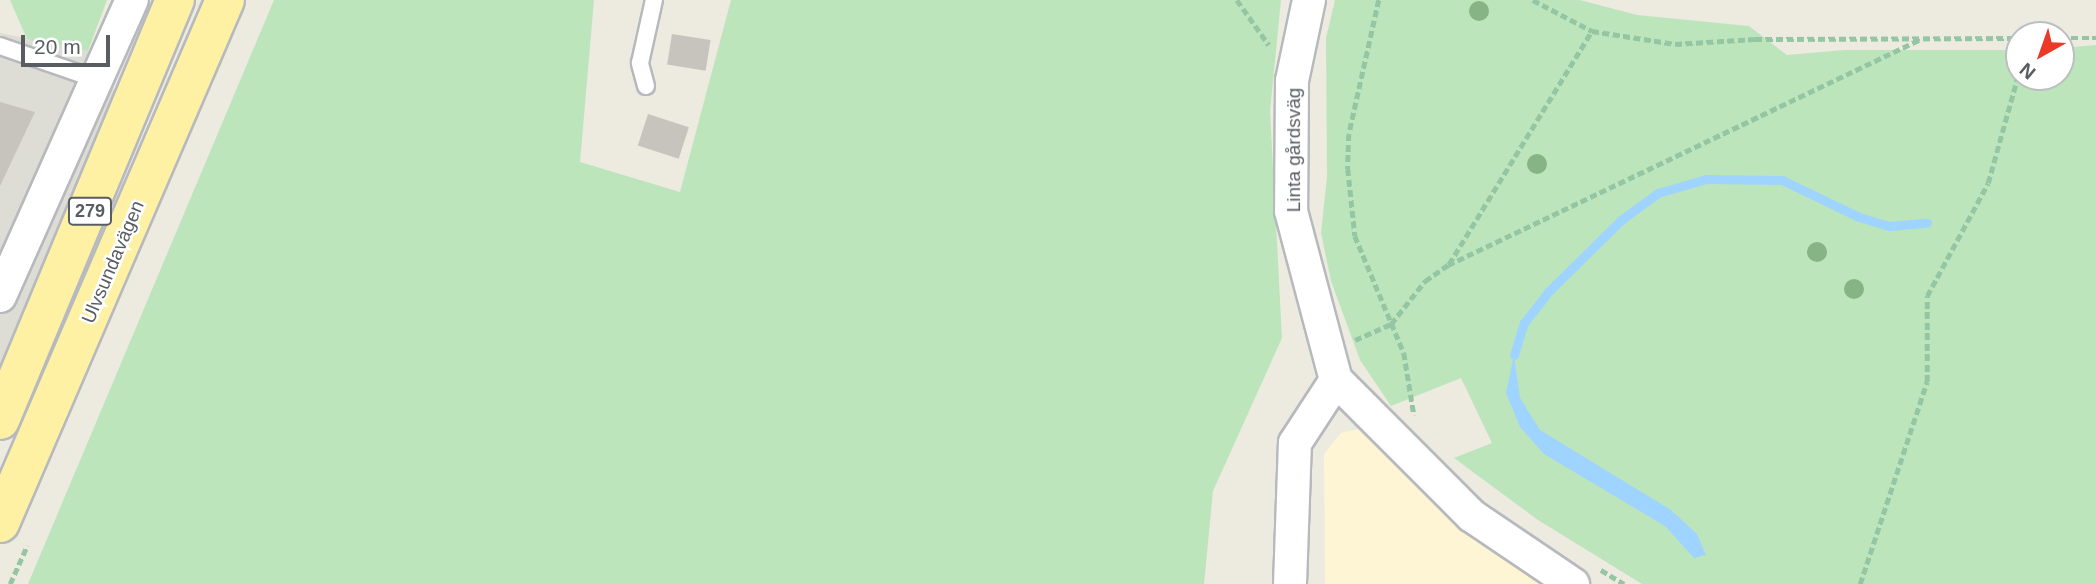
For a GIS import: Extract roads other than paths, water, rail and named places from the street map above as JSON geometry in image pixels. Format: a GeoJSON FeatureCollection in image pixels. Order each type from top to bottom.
{"type":"FeatureCollection","features":[{"type":"Feature","properties":{"kind":"main road","name":"279"},"geometry":{"type":"LineString","coordinates":[[0,420],[175,0]]}},
{"type":"Feature","properties":{"kind":"main road","name":"Ulvsundavägen"},"geometry":{"type":"LineString","coordinates":[[0,523],[225,0]]}},
{"type":"Feature","properties":{"kind":"street"},"geometry":{"type":"LineString","coordinates":[[0,296],[132,0]]}},
{"type":"Feature","properties":{"kind":"street","name":"Linta gårdsväg"},"geometry":{"type":"LineString","coordinates":[[1309,0],[1293,81],[1291,211],[1336,380]]}},
{"type":"Feature","properties":{"kind":"street"},"geometry":{"type":"LineString","coordinates":[[1290,584],[1295,443],[1336,380],[1472,516],[1585,575]]}},
{"type":"Feature","properties":{"kind":"lane"},"geometry":{"type":"LineString","coordinates":[[646,86],[640,64],[654,0]]}},
{"type":"Feature","properties":{"kind":"lane"},"geometry":{"type":"LineString","coordinates":[[0,46],[98,80]]}},
{"type":"Feature","properties":{"kind":"water"},"geometry":{"type":"Polygon","coordinates":[[[1514,355],[1520,398],[1540,430],[1671,510],[1697,534],[1706,555],[1694,558],[1665,526],[1544,454],[1520,427],[1506,393],[1514,355]]]}},
{"type":"Feature","properties":{"kind":"waterway"},"geometry":{"type":"LineString","coordinates":[[1514,355],[1524,323],[1548,292],[1621,220],[1658,193],[1706,179],[1782,180],[1859,217],[1889,226],[1927,223]]}}]}
